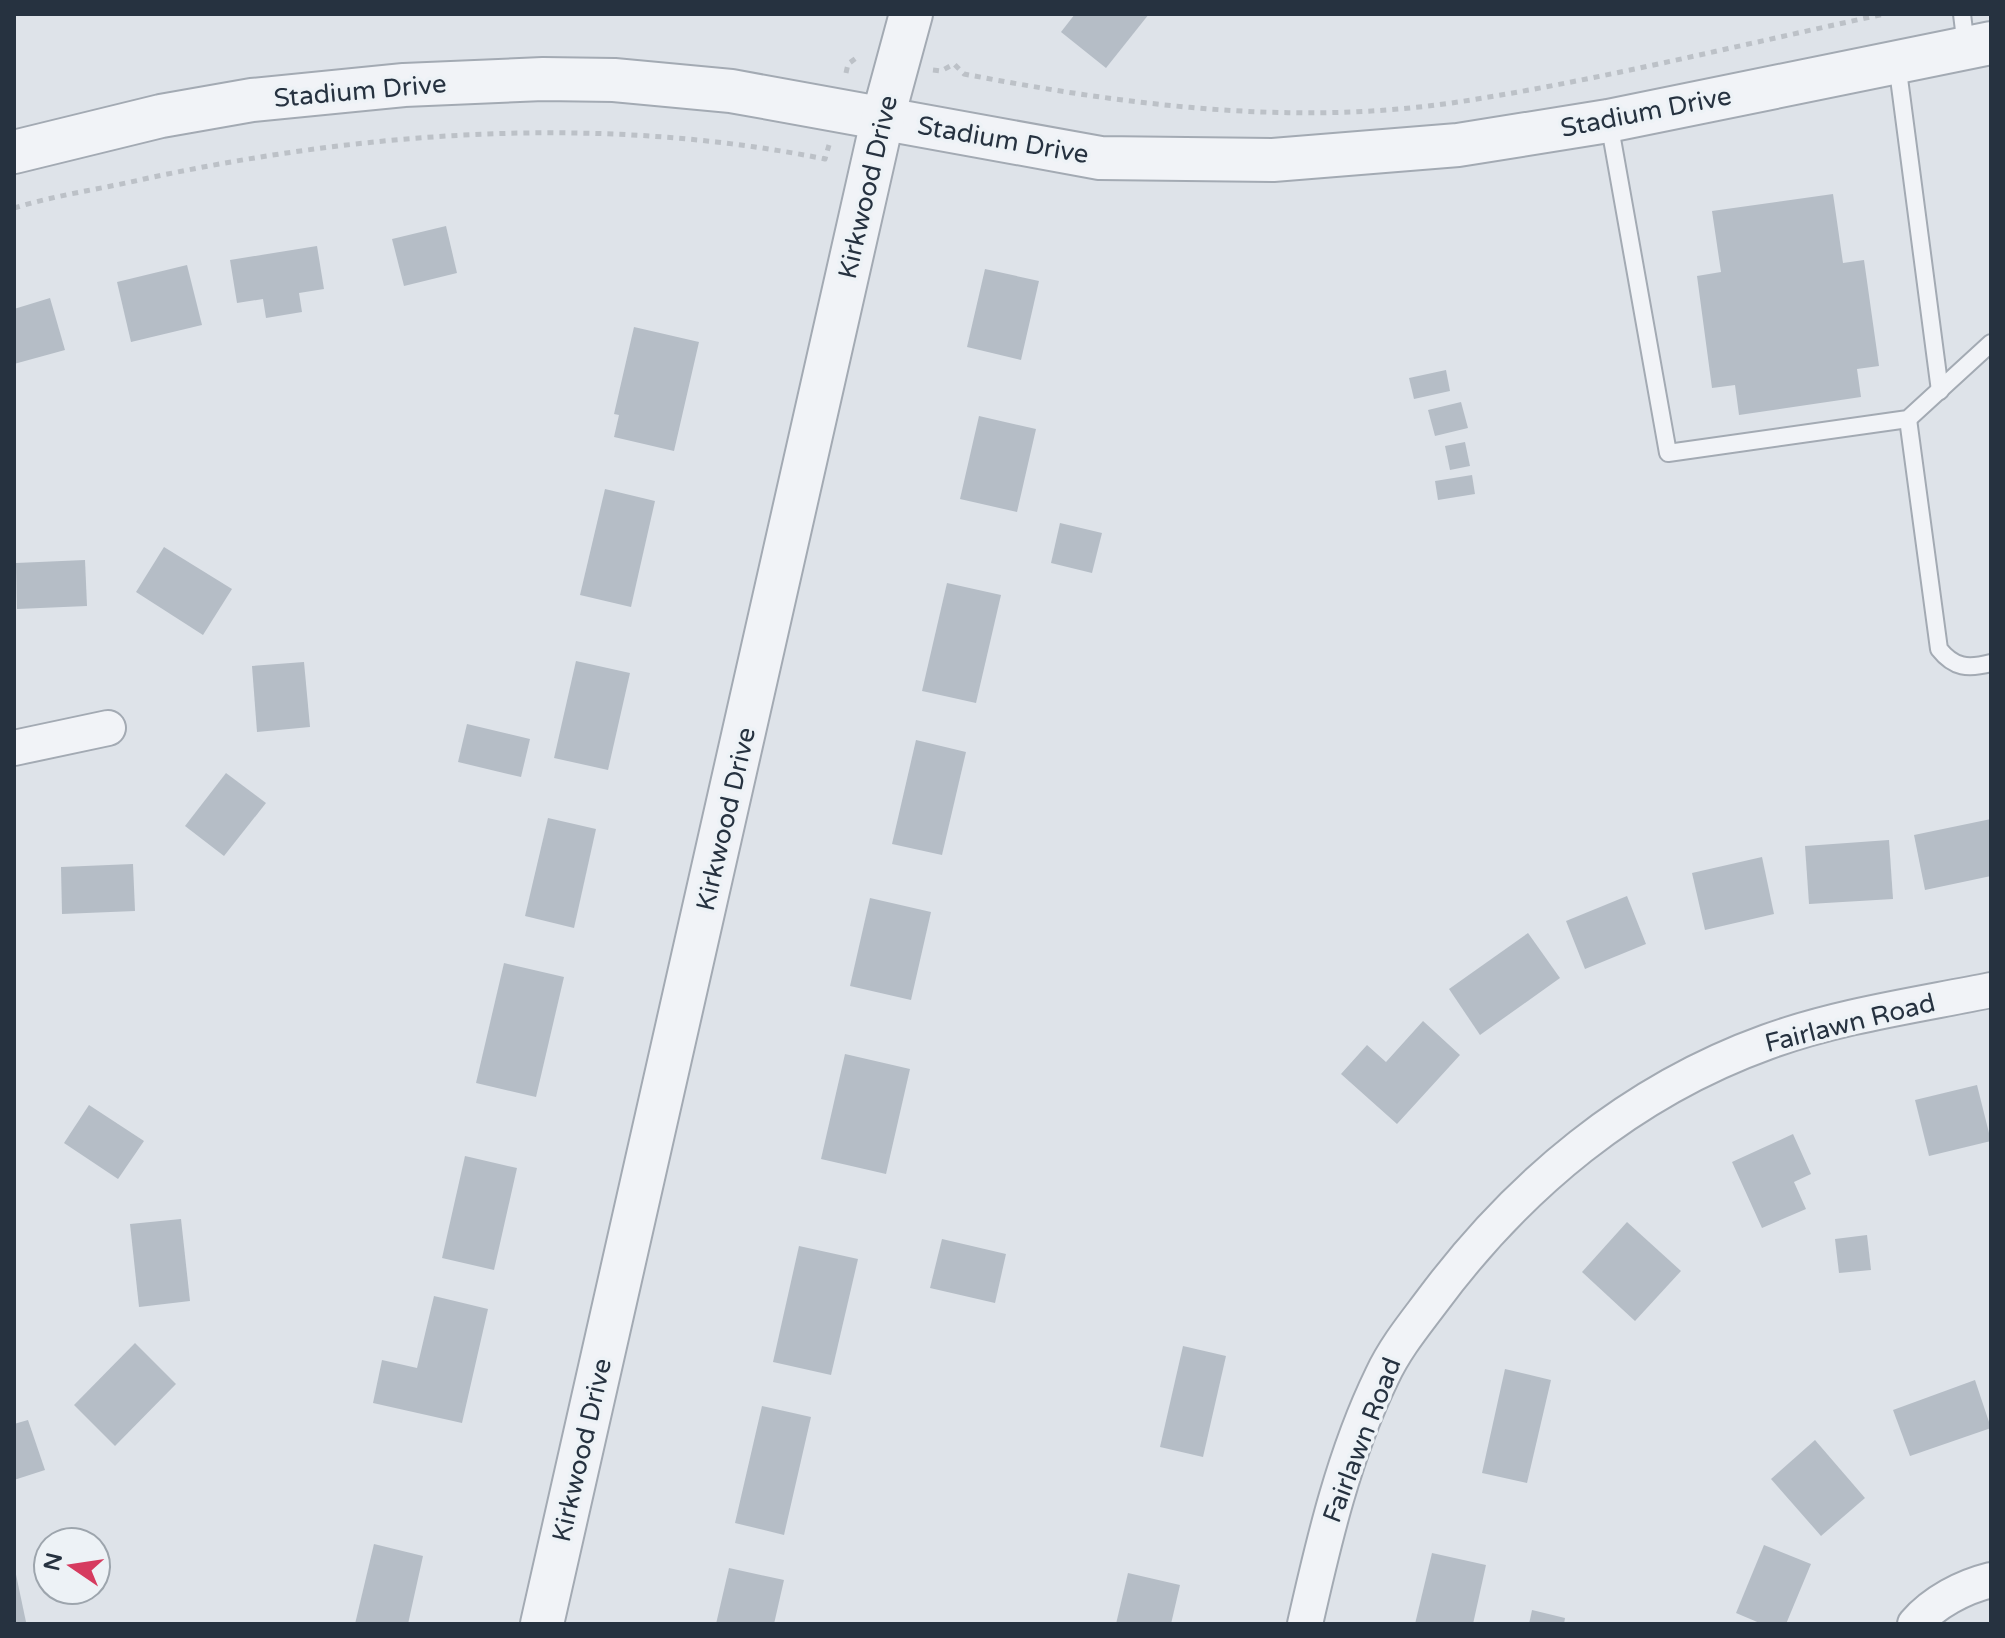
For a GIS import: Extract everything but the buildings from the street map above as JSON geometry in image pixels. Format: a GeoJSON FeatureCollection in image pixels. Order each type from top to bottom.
{"type":"FeatureCollection","features":[{"type":"Feature","properties":{"kind":"street","name":"Kirkwood Drive"},"geometry":{"type":"LineString","coordinates":[[542,1624],[883,117],[911,14]]}},
{"type":"Feature","properties":{"kind":"street","name":"Stadium Drive"},"geometry":{"type":"LineString","coordinates":[[14,152],[161,116],[252,100],[404,85],[614,80],[731,91],[1100,158],[1273,160],[1458,145],[1608,121],[1897,62],[1973,35]]}},
{"type":"Feature","properties":{"kind":"street"},"geometry":{"type":"LineString","coordinates":[[14,748],[108,728]]}},
{"type":"Feature","properties":{"kind":"street","name":"Fairlawn Road"},"geometry":{"type":"LineString","coordinates":[[1305,1624],[1346,1467],[1395,1351],[1478,1241],[1562,1159],[1627,1112],[1729,1056],[1812,1028],[1991,990]]}},
{"type":"Feature","properties":{"kind":"street"},"geometry":{"type":"LineString","coordinates":[[1915,1624],[1936,1605],[1958,1592],[1991,1580]]}},
{"type":"Feature","properties":{"kind":"lane"},"geometry":{"type":"LineString","coordinates":[[1897,62],[1940,391]]}},
{"type":"Feature","properties":{"kind":"lane"},"geometry":{"type":"LineString","coordinates":[[1608,121],[1668,453],[1908,419],[1991,343]]}},
{"type":"Feature","properties":{"kind":"lane"},"geometry":{"type":"LineString","coordinates":[[1908,419],[1939,649],[1950,663],[1972,668],[1991,663]]}}]}
